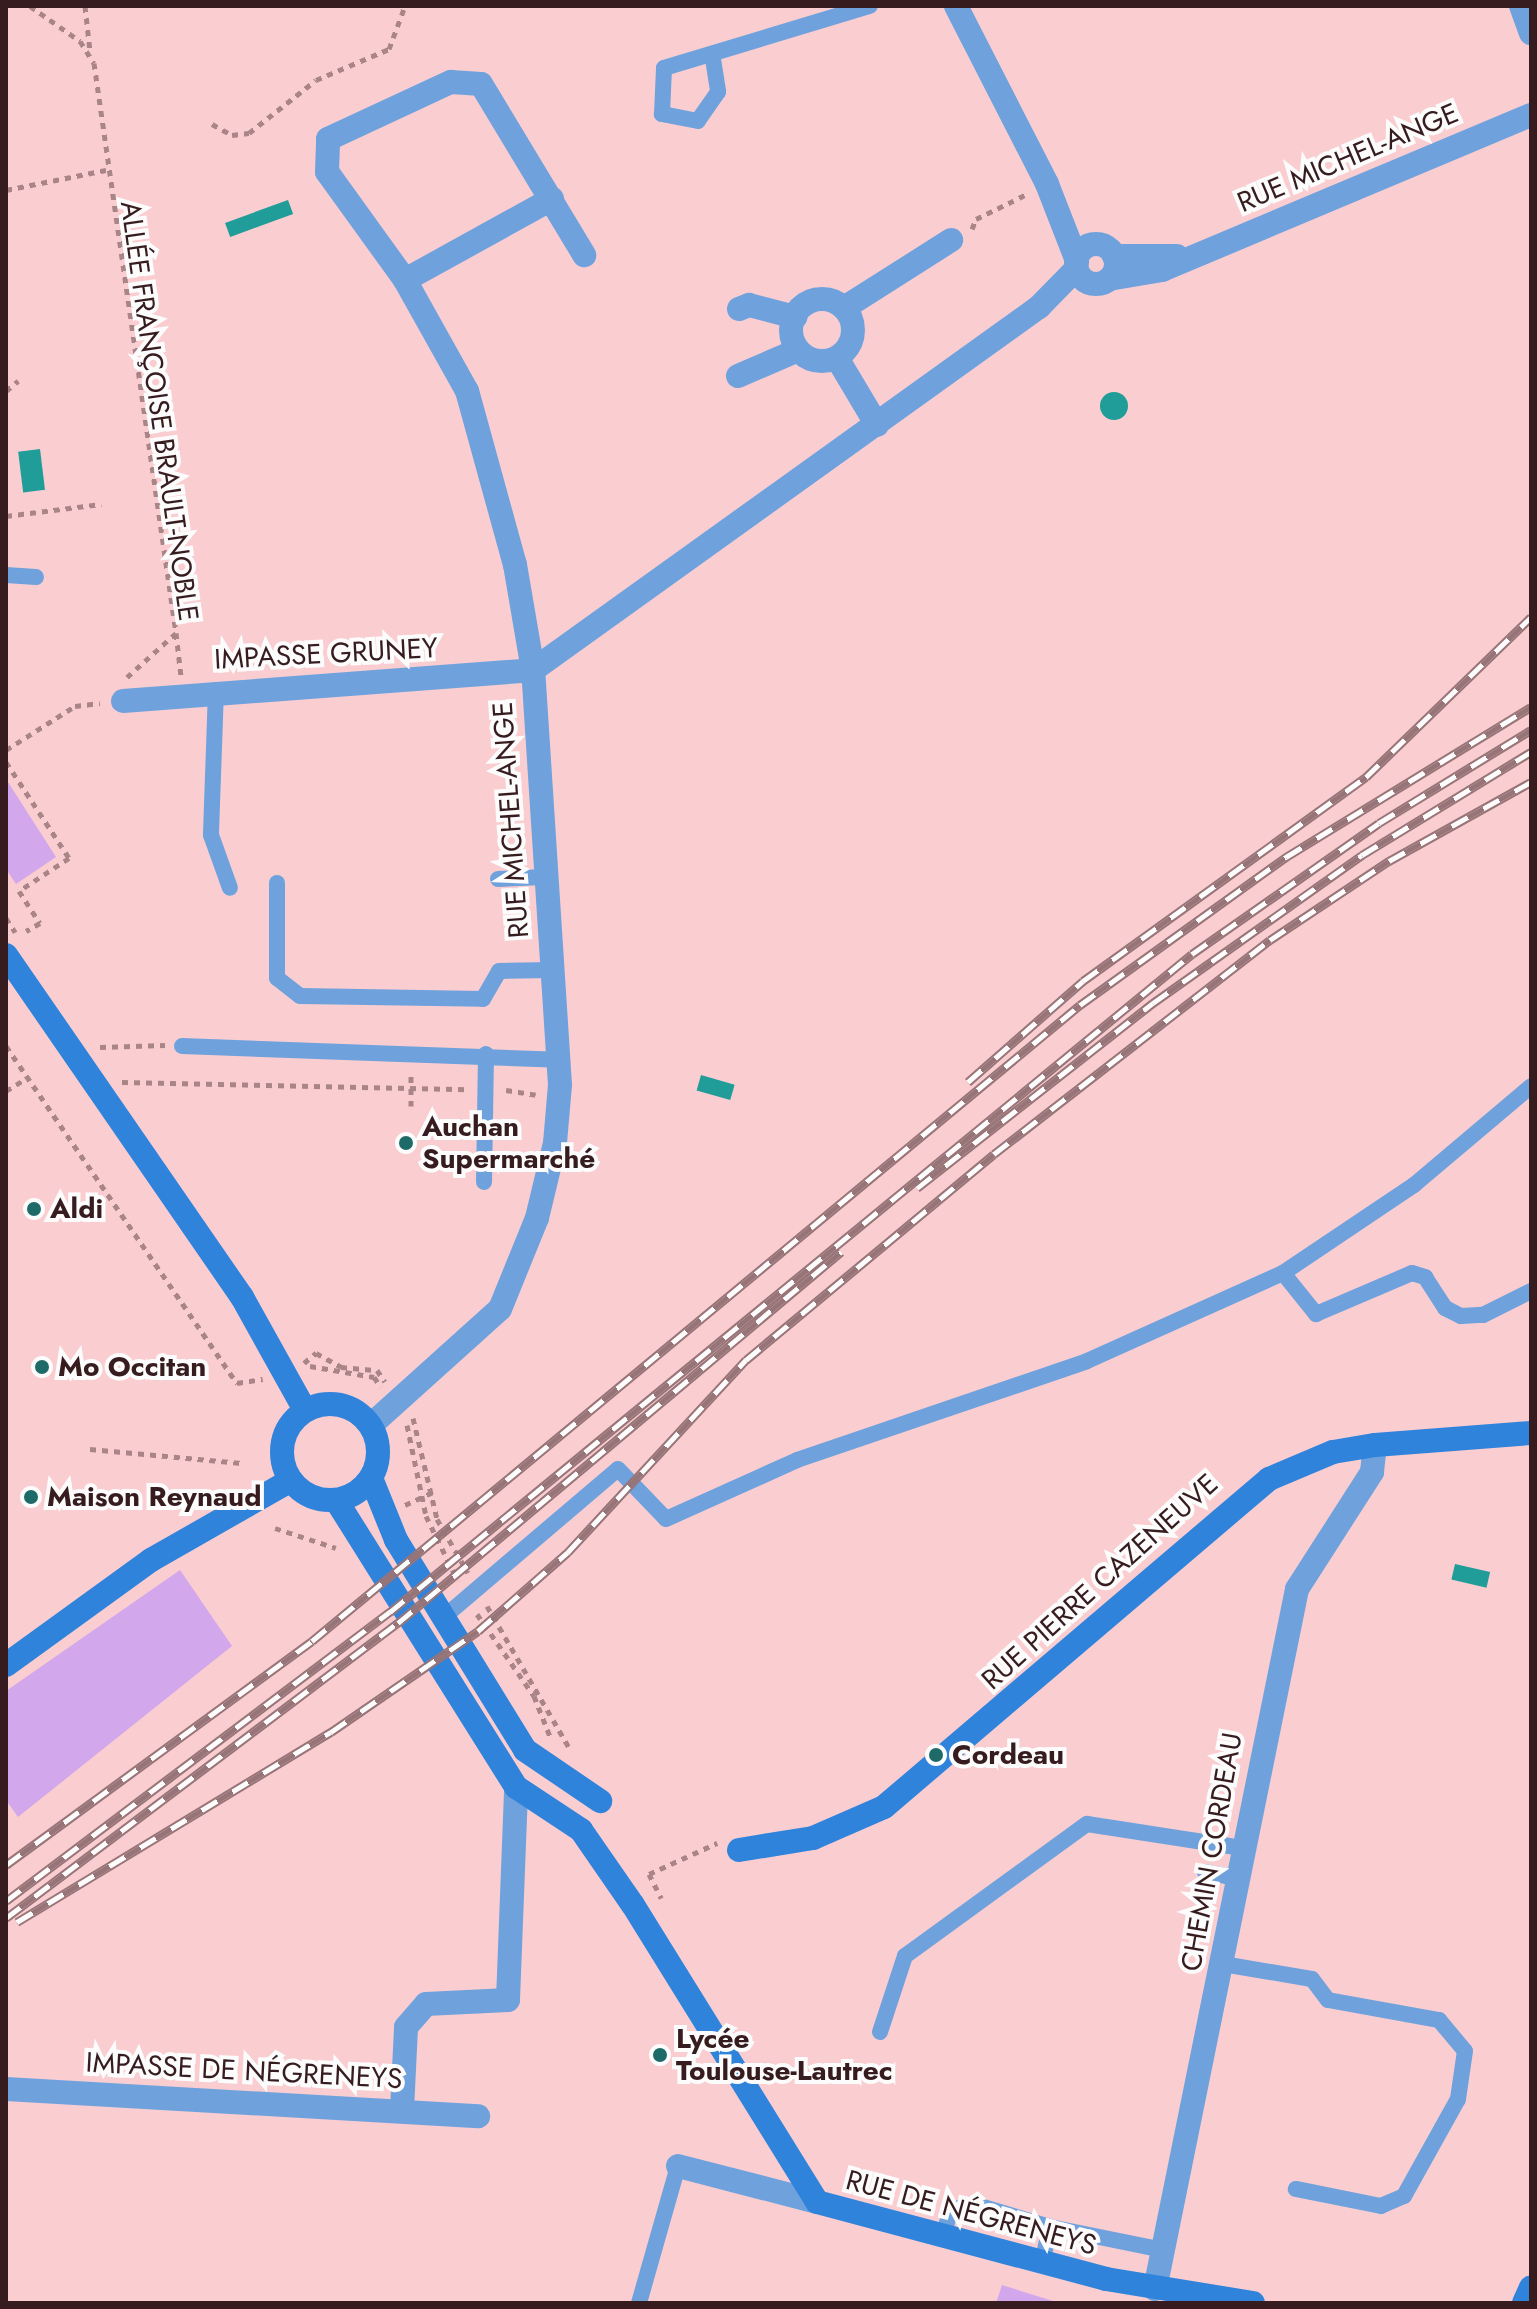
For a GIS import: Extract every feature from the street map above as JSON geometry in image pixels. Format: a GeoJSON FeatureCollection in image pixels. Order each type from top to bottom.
{"type":"FeatureCollection","features":[{"type":"Feature","properties":{"kind":"street"},"geometry":{"type":"LineString","coordinates":[[956,6],[1062,216],[1077,265]]}},
{"type":"Feature","properties":{"kind":"street"},"geometry":{"type":"LineString","coordinates":[[1521,6],[1531,33]]}},
{"type":"Feature","properties":{"kind":"street"},"geometry":{"type":"LineString","coordinates":[[533,670],[480,428],[454,361],[405,280],[327,172],[328,139],[341,127],[451,82],[481,84],[584,255]]}},
{"type":"Feature","properties":{"kind":"street","name":"RUE MICHEL-ANGE"},"geometry":{"type":"LineString","coordinates":[[1039,307],[1077,265],[1162,270],[1188,256],[1531,115]]}},
{"type":"Feature","properties":{"kind":"street"},"geometry":{"type":"LineString","coordinates":[[405,280],[552,199]]}},
{"type":"Feature","properties":{"kind":"street"},"geometry":{"type":"LineString","coordinates":[[1062,216],[1104,266]]}},
{"type":"Feature","properties":{"kind":"street"},"geometry":{"type":"LineString","coordinates":[[795,317],[817,300],[844,308],[951,240]]}},
{"type":"Feature","properties":{"kind":"street","name":"RUE MICHEL-ANGE"},"geometry":{"type":"LineString","coordinates":[[371,1425],[508,1296],[541,1203],[558,1099],[558,1060],[533,670],[1039,307],[1104,266]]}},
{"type":"Feature","properties":{"kind":"street"},"geometry":{"type":"LineString","coordinates":[[739,309],[749,305],[795,317]]}},
{"type":"Feature","properties":{"kind":"street"},"geometry":{"type":"LineString","coordinates":[[837,358],[853,329],[844,308]]}},
{"type":"Feature","properties":{"kind":"street"},"geometry":{"type":"LineString","coordinates":[[795,317],[798,350]]}},
{"type":"Feature","properties":{"kind":"street"},"geometry":{"type":"LineString","coordinates":[[738,376],[798,350],[820,361],[837,358]]}},
{"type":"Feature","properties":{"kind":"street"},"geometry":{"type":"LineString","coordinates":[[837,358],[877,425]]}},
{"type":"Feature","properties":{"kind":"street","name":"IMPASSE GRUNEY"},"geometry":{"type":"LineString","coordinates":[[123,701],[183,692],[533,670]]}},
{"type":"Feature","properties":{"kind":"street"},"geometry":{"type":"LineString","coordinates":[[6,955],[242,1297],[305,1410]]}},
{"type":"Feature","properties":{"kind":"street"},"geometry":{"type":"LineString","coordinates":[[371,1478],[336,1500],[311,1496],[291,1480],[282,1443],[305,1410],[333,1403],[371,1425],[378,1452],[371,1478],[396,1540],[525,1750],[574,1772],[600,1801]]}},
{"type":"Feature","properties":{"kind":"street","name":"RUE PIERRE CAZENEUVE"},"geometry":{"type":"LineString","coordinates":[[737,1845],[813,1838],[884,1807],[1242,1496],[1296,1466],[1375,1445],[1531,1433]]}},
{"type":"Feature","properties":{"kind":"street","name":"CHEMIN CORDEAU"},"geometry":{"type":"LineString","coordinates":[[1155,2289],[1223,1964],[1242,1848],[1297,1589],[1372,1472],[1375,1445]]}},
{"type":"Feature","properties":{"kind":"street"},"geometry":{"type":"LineString","coordinates":[[6,1665],[151,1560],[291,1480]]}},
{"type":"Feature","properties":{"kind":"street"},"geometry":{"type":"LineString","coordinates":[[336,1500],[516,1787],[581,1830],[817,2202]]}},
{"type":"Feature","properties":{"kind":"street"},"geometry":{"type":"LineString","coordinates":[[402,2110],[406,2027],[426,2004],[508,2000],[516,1787]]}},
{"type":"Feature","properties":{"kind":"street","name":"IMPASSE DE NÉGRENEYS"},"geometry":{"type":"LineString","coordinates":[[6,2089],[478,2116]]}},
{"type":"Feature","properties":{"kind":"street","name":"RUE DE NÉGRENEYS"},"geometry":{"type":"LineString","coordinates":[[678,2166],[1042,2264],[1155,2289],[1253,2303]]}},
{"type":"Feature","properties":{"kind":"street"},"geometry":{"type":"LineString","coordinates":[[1524,2303],[1531,2287]]}},
{"type":"Feature","properties":{"kind":"lane"},"geometry":{"type":"LineString","coordinates":[[713,59],[870,6]]}},
{"type":"Feature","properties":{"kind":"lane"},"geometry":{"type":"LineString","coordinates":[[6,575],[36,577]]}},
{"type":"Feature","properties":{"kind":"lane"},"geometry":{"type":"LineString","coordinates":[[216,690],[211,835],[230,888]]}},
{"type":"Feature","properties":{"kind":"lane"},"geometry":{"type":"LineString","coordinates":[[498,879],[544,877]]}},
{"type":"Feature","properties":{"kind":"lane"},"geometry":{"type":"LineString","coordinates":[[277,883],[277,978],[300,996],[483,999],[499,971],[551,970]]}},
{"type":"Feature","properties":{"kind":"lane"},"geometry":{"type":"LineString","coordinates":[[182,1046],[486,1054],[558,1060]]}},
{"type":"Feature","properties":{"kind":"lane"},"geometry":{"type":"LineString","coordinates":[[484,1182],[486,1054]]}},
{"type":"Feature","properties":{"kind":"lane"},"geometry":{"type":"LineString","coordinates":[[444,1617],[473,1596],[618,1469],[666,1519],[797,1460],[1099,1356],[1283,1273],[1414,1185],[1531,1086]]}},
{"type":"Feature","properties":{"kind":"lane"},"geometry":{"type":"LineString","coordinates":[[1283,1273],[1316,1314],[1412,1273],[1425,1277],[1445,1308],[1461,1316],[1483,1315],[1531,1291]]}},
{"type":"Feature","properties":{"kind":"lane"},"geometry":{"type":"LineString","coordinates":[[880,2032],[905,1956],[1087,1824],[1242,1848]]}},
{"type":"Feature","properties":{"kind":"lane"},"geometry":{"type":"LineString","coordinates":[[1205,1872],[1237,1878]]}},
{"type":"Feature","properties":{"kind":"lane"},"geometry":{"type":"LineString","coordinates":[[1223,1964],[1312,1979],[1328,2000],[1439,2020],[1465,2051],[1458,2099],[1404,2196],[1381,2206],[1296,2189]]}},
{"type":"Feature","properties":{"kind":"lane"},"geometry":{"type":"LineString","coordinates":[[639,2303],[678,2166]]}},
{"type":"Feature","properties":{"kind":"lane"},"geometry":{"type":"LineString","coordinates":[[942,2239],[951,2210],[973,2204],[1050,2227],[1163,2250]]}},
{"type":"Feature","properties":{"kind":"lane"},"geometry":{"type":"LineString","coordinates":[[1042,2264],[1050,2227]]}},
{"type":"Feature","properties":{"kind":"path"},"geometry":{"type":"LineString","coordinates":[[30,6],[90,52]]}},
{"type":"Feature","properties":{"kind":"path"},"geometry":{"type":"LineString","coordinates":[[42,15],[48,6]]}},
{"type":"Feature","properties":{"kind":"path","name":"ALLÉE FRANÇOISE BRAULT-NOBLE"},"geometry":{"type":"LineString","coordinates":[[85,6],[106,170],[176,633],[127,671],[123,701]]}},
{"type":"Feature","properties":{"kind":"path"},"geometry":{"type":"LineString","coordinates":[[212,124],[232,135],[249,133],[316,80],[389,49],[405,6]]}},
{"type":"Feature","properties":{"kind":"path"},"geometry":{"type":"LineString","coordinates":[[6,190],[106,170]]}},
{"type":"Feature","properties":{"kind":"path"},"geometry":{"type":"LineString","coordinates":[[951,240],[975,227],[976,219],[1047,184]]}},
{"type":"Feature","properties":{"kind":"path"},"geometry":{"type":"LineString","coordinates":[[6,391],[18,381]]}},
{"type":"Feature","properties":{"kind":"path"},"geometry":{"type":"LineString","coordinates":[[6,516],[101,504]]}},
{"type":"Feature","properties":{"kind":"path"},"geometry":{"type":"LineString","coordinates":[[176,633],[183,692]]}},
{"type":"Feature","properties":{"kind":"path"},"geometry":{"type":"LineString","coordinates":[[6,750],[75,706],[123,701]]}},
{"type":"Feature","properties":{"kind":"path"},"geometry":{"type":"LineString","coordinates":[[7,764],[69,858],[19,891],[40,923],[26,931]]}},
{"type":"Feature","properties":{"kind":"path"},"geometry":{"type":"LineString","coordinates":[[93,1052],[106,1044],[182,1046]]}},
{"type":"Feature","properties":{"kind":"path"},"geometry":{"type":"LineString","coordinates":[[6,1046],[237,1383],[271,1378]]}},
{"type":"Feature","properties":{"kind":"path"},"geometry":{"type":"LineString","coordinates":[[6,1091],[27,1078]]}},
{"type":"Feature","properties":{"kind":"path"},"geometry":{"type":"LineString","coordinates":[[121,1082],[485,1090],[558,1099]]}},
{"type":"Feature","properties":{"kind":"path"},"geometry":{"type":"LineString","coordinates":[[303,1364],[316,1353],[341,1367],[377,1370],[413,1418],[437,1519],[473,1596],[534,1696],[574,1772]]}},
{"type":"Feature","properties":{"kind":"path"},"geometry":{"type":"LineString","coordinates":[[90,1449],[241,1463]]}},
{"type":"Feature","properties":{"kind":"path"},"geometry":{"type":"LineString","coordinates":[[433,1492],[424,1496],[473,1596],[574,1772]]}},
{"type":"Feature","properties":{"kind":"path"},"geometry":{"type":"LineString","coordinates":[[275,1528],[343,1552]]}},
{"type":"Feature","properties":{"kind":"path"},"geometry":{"type":"LineString","coordinates":[[636,1870],[649,1874],[737,1845]]}},
{"type":"Feature","properties":{"kind":"path"},"geometry":{"type":"LineString","coordinates":[[649,1874],[659,1893]]}},
{"type":"Feature","properties":{"kind":"shaded area"},"geometry":{"type":"Polygon","coordinates":[[[6,779],[56,857],[16,884],[6,869],[6,779]]]}},
{"type":"Feature","properties":{"kind":"shaded area"},"geometry":{"type":"Polygon","coordinates":[[[180,1570],[232,1646],[18,1817],[6,1800],[6,1691],[180,1570]]]}},
{"type":"Feature","properties":{"kind":"shaded area"},"geometry":{"type":"Polygon","coordinates":[[[1002,2285],[1053,2301],[996,2303],[1002,2285]]]}},
{"type":"Feature","properties":{"kind":"water"},"geometry":{"type":"Polygon","coordinates":[[[288,200],[293,214],[230,237],[225,223],[288,200]]]}},
{"type":"Feature","properties":{"kind":"water"},"geometry":{"type":"Polygon","coordinates":[[[1114,392],[1124,396],[1128,406],[1124,416],[1114,420],[1104,416],[1100,406],[1104,396],[1114,392]]]}},
{"type":"Feature","properties":{"kind":"water"},"geometry":{"type":"Polygon","coordinates":[[[40,449],[45,490],[23,492],[18,452],[40,449]]]}},
{"type":"Feature","properties":{"kind":"water"},"geometry":{"type":"Polygon","coordinates":[[[701,1075],[735,1085],[730,1100],[697,1090],[701,1075]]]}},
{"type":"Feature","properties":{"kind":"water"},"geometry":{"type":"Polygon","coordinates":[[[1455,1564],[1490,1572],[1486,1588],[1451,1580],[1455,1564]]]}},
{"type":"Feature","properties":{"kind":"railway"},"geometry":{"type":"LineString","coordinates":[[968,1082],[1083,981],[1366,777],[1531,617]]}},
{"type":"Feature","properties":{"kind":"railway"},"geometry":{"type":"LineString","coordinates":[[6,1865],[312,1641],[1080,1005],[1286,857],[1531,707]]}},
{"type":"Feature","properties":{"kind":"railway"},"geometry":{"type":"LineString","coordinates":[[6,1901],[390,1612],[1192,954],[1379,823],[1531,730]]}},
{"type":"Feature","properties":{"kind":"railway"},"geometry":{"type":"LineString","coordinates":[[917,1188],[1153,1003],[1362,855],[1531,752]]}},
{"type":"Feature","properties":{"kind":"railway"},"geometry":{"type":"LineString","coordinates":[[17,1922],[331,1732],[478,1631],[568,1552],[746,1360],[994,1154],[1270,940],[1389,861],[1531,782]]}},
{"type":"Feature","properties":{"kind":"railway"},"geometry":{"type":"LineString","coordinates":[[6,1918],[398,1623],[841,1252]]}},
{"type":"Feature","properties":{"kind":"place","name":"Auchan Supermarché"},"geometry":{"type":"Point","coordinates":[406,1143]}},
{"type":"Feature","properties":{"kind":"place","name":"Aldi"},"geometry":{"type":"Point","coordinates":[34,1209]}},
{"type":"Feature","properties":{"kind":"place","name":"Mo Occitan"},"geometry":{"type":"Point","coordinates":[42,1367]}},
{"type":"Feature","properties":{"kind":"place","name":"Maison Reynaud"},"geometry":{"type":"Point","coordinates":[31,1497]}},
{"type":"Feature","properties":{"kind":"place","name":"Cordeau"},"geometry":{"type":"Point","coordinates":[936,1755]}},
{"type":"Feature","properties":{"kind":"place","name":"Lycée Toulouse-Lautrec"},"geometry":{"type":"Point","coordinates":[660,2055]}}]}
